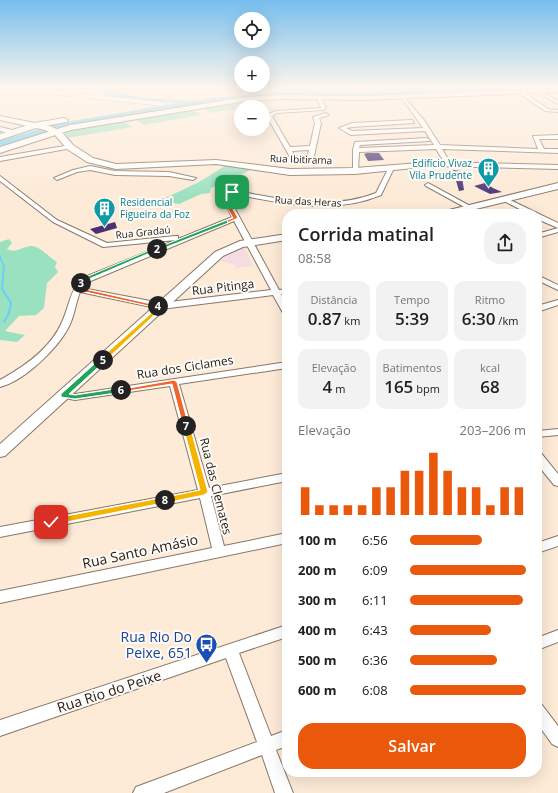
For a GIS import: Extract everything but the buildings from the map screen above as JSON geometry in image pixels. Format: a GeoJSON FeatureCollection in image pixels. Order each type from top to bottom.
{"type":"FeatureCollection","features":[{"type":"Feature","properties":{"kind":"highway"},"geometry":{"type":"LineString","coordinates":[[0,137],[39,125]]}},
{"type":"Feature","properties":{"kind":"highway"},"geometry":{"type":"LineString","coordinates":[[0,150],[55,131],[90,125]]}},
{"type":"Feature","properties":{"kind":"main road"},"geometry":{"type":"LineString","coordinates":[[39,125],[55,131]]}},
{"type":"Feature","properties":{"kind":"main road","name":"Rua Ibitirama"},"geometry":{"type":"LineString","coordinates":[[55,131],[70,147],[90,160],[108,165],[148,166],[222,162],[280,171],[304,172],[355,171],[448,164],[558,167]]}},
{"type":"Feature","properties":{"kind":"main road"},"geometry":{"type":"LineString","coordinates":[[466,209],[558,186]]}},
{"type":"Feature","properties":{"kind":"main road"},"geometry":{"type":"LineString","coordinates":[[1,449],[64,395],[219,254],[232,246],[248,242],[282,238]]}},
{"type":"Feature","properties":{"kind":"street"},"geometry":{"type":"LineString","coordinates":[[276,125],[292,156],[302,160],[311,157],[318,125]]}},
{"type":"Feature","properties":{"kind":"street"},"geometry":{"type":"LineString","coordinates":[[352,125],[342,128],[351,133],[427,130]]}},
{"type":"Feature","properties":{"kind":"street"},"geometry":{"type":"LineString","coordinates":[[423,125],[448,164]]}},
{"type":"Feature","properties":{"kind":"street"},"geometry":{"type":"LineString","coordinates":[[0,129],[14,132]]}},
{"type":"Feature","properties":{"kind":"street"},"geometry":{"type":"LineString","coordinates":[[542,151],[536,137],[558,137]]}},
{"type":"Feature","properties":{"kind":"street"},"geometry":{"type":"LineString","coordinates":[[355,171],[356,144],[427,140]]}},
{"type":"Feature","properties":{"kind":"street"},"geometry":{"type":"LineString","coordinates":[[19,143],[24,145],[33,154]]}},
{"type":"Feature","properties":{"kind":"street"},"geometry":{"type":"LineString","coordinates":[[0,159],[70,147]]}},
{"type":"Feature","properties":{"kind":"street"},"geometry":{"type":"LineString","coordinates":[[356,150],[438,147],[558,151]]}},
{"type":"Feature","properties":{"kind":"street"},"geometry":{"type":"LineString","coordinates":[[288,149],[313,148]]}},
{"type":"Feature","properties":{"kind":"street"},"geometry":{"type":"LineString","coordinates":[[302,160],[304,172]]}},
{"type":"Feature","properties":{"kind":"street"},"geometry":{"type":"LineString","coordinates":[[108,165],[108,170],[115,173]]}},
{"type":"Feature","properties":{"kind":"street"},"geometry":{"type":"LineString","coordinates":[[139,174],[148,166]]}},
{"type":"Feature","properties":{"kind":"street"},"geometry":{"type":"LineString","coordinates":[[57,178],[86,168],[115,173],[169,174],[193,178]]}},
{"type":"Feature","properties":{"kind":"street","name":"Rua das Heras"},"geometry":{"type":"LineString","coordinates":[[282,304],[223,197],[226,193],[232,192],[291,202],[347,202],[379,194],[391,168]]}},
{"type":"Feature","properties":{"kind":"street","name":"Rua Gradaú"},"geometry":{"type":"LineString","coordinates":[[0,178],[55,221],[106,245],[188,237]]}},
{"type":"Feature","properties":{"kind":"street"},"geometry":{"type":"LineString","coordinates":[[428,185],[470,208]]}},
{"type":"Feature","properties":{"kind":"street"},"geometry":{"type":"LineString","coordinates":[[504,199],[524,209]]}},
{"type":"Feature","properties":{"kind":"street"},"geometry":{"type":"LineString","coordinates":[[2,381],[36,360],[60,335],[68,320],[77,289],[88,278],[235,218]]}},
{"type":"Feature","properties":{"kind":"street"},"geometry":{"type":"LineString","coordinates":[[542,218],[558,226]]}},
{"type":"Feature","properties":{"kind":"street"},"geometry":{"type":"LineString","coordinates":[[542,235],[558,230]]}},
{"type":"Feature","properties":{"kind":"street"},"geometry":{"type":"LineString","coordinates":[[542,280],[558,288]]}},
{"type":"Feature","properties":{"kind":"street","name":"Rua Pitinga"},"geometry":{"type":"LineString","coordinates":[[77,289],[161,306],[282,291]]}},
{"type":"Feature","properties":{"kind":"street"},"geometry":{"type":"LineString","coordinates":[[542,307],[558,302]]}},
{"type":"Feature","properties":{"kind":"street","name":"Rua dos Ciclames"},"geometry":{"type":"LineString","coordinates":[[64,395],[75,397],[282,366]]}},
{"type":"Feature","properties":{"kind":"street","name":"Rua das Clemates"},"geometry":{"type":"LineString","coordinates":[[174,382],[219,551]]}},
{"type":"Feature","properties":{"kind":"street"},"geometry":{"type":"LineString","coordinates":[[542,434],[558,432]]}},
{"type":"Feature","properties":{"kind":"street"},"geometry":{"type":"LineString","coordinates":[[542,462],[558,482]]}},
{"type":"Feature","properties":{"kind":"street"},"geometry":{"type":"LineString","coordinates":[[0,532],[282,478]]}},
{"type":"Feature","properties":{"kind":"street","name":"Rua Santo Amásio"},"geometry":{"type":"LineString","coordinates":[[0,597],[282,539]]}},
{"type":"Feature","properties":{"kind":"street"},"geometry":{"type":"LineString","coordinates":[[542,546],[558,541]]}},
{"type":"Feature","properties":{"kind":"street","name":"Rua Rio do Peixe"},"geometry":{"type":"LineString","coordinates":[[0,728],[282,634]]}},
{"type":"Feature","properties":{"kind":"street"},"geometry":{"type":"LineString","coordinates":[[542,642],[558,636]]}},
{"type":"Feature","properties":{"kind":"street"},"geometry":{"type":"LineString","coordinates":[[230,651],[284,793]]}},
{"type":"Feature","properties":{"kind":"street"},"geometry":{"type":"LineString","coordinates":[[542,717],[558,739]]}},
{"type":"Feature","properties":{"kind":"street"},"geometry":{"type":"LineString","coordinates":[[142,793],[282,740]]}},
{"type":"Feature","properties":{"kind":"shaded area"},"geometry":{"type":"Polygon","coordinates":[[[242,246],[245,248],[253,266],[235,268],[236,265],[220,261],[230,253],[242,246]]]}},
{"type":"Feature","properties":{"kind":"green space"},"geometry":{"type":"Polygon","coordinates":[[[100,125],[129,125],[132,127],[67,138],[65,131],[100,125]]]}},
{"type":"Feature","properties":{"kind":"green space"},"geometry":{"type":"Polygon","coordinates":[[[228,164],[249,168],[251,170],[211,188],[210,193],[201,194],[179,204],[159,201],[199,182],[228,164]]]}},
{"type":"Feature","properties":{"kind":"green space"},"geometry":{"type":"Polygon","coordinates":[[[9,239],[12,243],[7,249],[13,251],[32,246],[42,250],[57,262],[55,267],[58,272],[47,283],[44,308],[36,315],[19,316],[5,331],[25,335],[17,342],[0,340],[0,242],[9,239]]]}},
{"type":"Feature","properties":{"kind":"water"},"geometry":{"type":"Polygon","coordinates":[[[53,125],[72,125],[66,126],[0,146],[0,141],[53,125]]]}},
{"type":"Feature","properties":{"kind":"waterway"},"geometry":{"type":"LineString","coordinates":[[0,256],[4,267]]}},
{"type":"Feature","properties":{"kind":"waterway"},"geometry":{"type":"LineString","coordinates":[[4,267],[2,289],[11,303],[9,313],[4,322]]}},
{"type":"Feature","properties":{"kind":"place","name":"Edifício Vivaz Vila Prudente"},"geometry":{"type":"Point","coordinates":[488,188]}},
{"type":"Feature","properties":{"kind":"place","name":"Residencial Figueira da Foz"},"geometry":{"type":"Point","coordinates":[105,228]}},
{"type":"Feature","properties":{"kind":"place","name":"Rua Rio Do Peixe, 651"},"geometry":{"type":"Point","coordinates":[207,664]}},
{"type":"Feature","properties":{"kind":"route"},"geometry":{"type":"LineString","coordinates":[[51,522],[204,492],[174,382],[75,397],[64,395],[161,306],[154,306],[77,289],[80,284],[88,278],[235,218],[223,197],[226,193],[232,192]]}}]}
